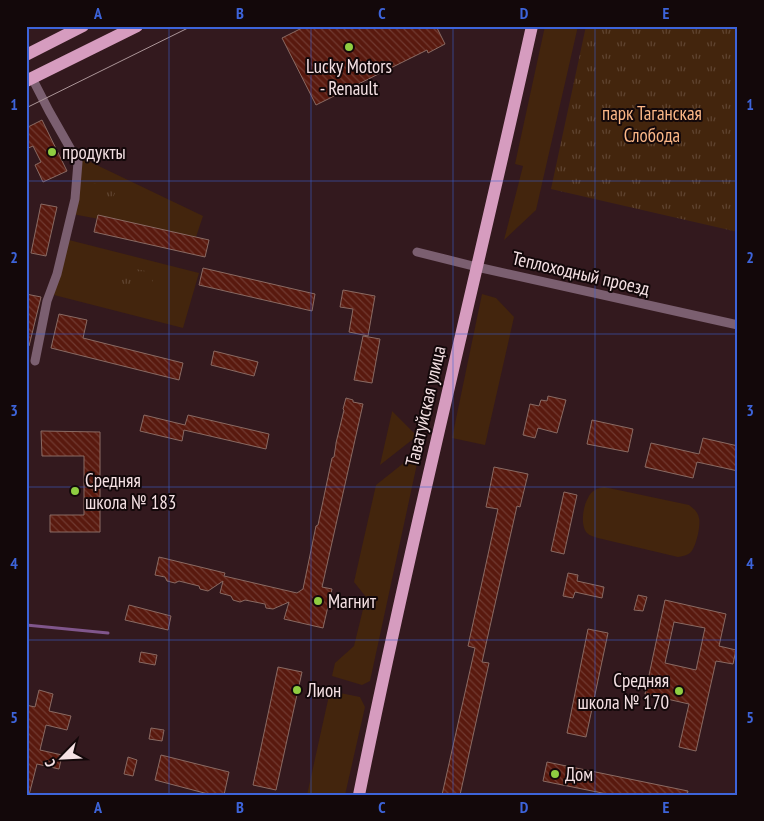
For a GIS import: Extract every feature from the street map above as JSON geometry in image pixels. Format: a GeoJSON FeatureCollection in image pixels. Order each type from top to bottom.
{"type":"FeatureCollection","features":[{"type":"Feature","properties":{"kind":"main road"},"geometry":{"type":"LineString","coordinates":[[26,55],[82,26]]}},
{"type":"Feature","properties":{"kind":"main road"},"geometry":{"type":"LineString","coordinates":[[29,80],[137,26]]}},
{"type":"Feature","properties":{"kind":"main road","name":"Таватуйская улица"},"geometry":{"type":"LineString","coordinates":[[359,795],[393,628],[532,26]]}},
{"type":"Feature","properties":{"kind":"street"},"geometry":{"type":"LineString","coordinates":[[29,80],[78,162],[75,198],[57,274],[47,301],[35,361]]}},
{"type":"Feature","properties":{"kind":"street","name":"Теплоходный проезд"},"geometry":{"type":"LineString","coordinates":[[418,252],[477,268],[738,325]]}},
{"type":"Feature","properties":{"kind":"green space"},"geometry":{"type":"Polygon","coordinates":[[[545,26],[578,26],[536,210],[504,240],[523,166],[515,164],[545,26]]]}},
{"type":"Feature","properties":{"kind":"green space","name":"парк Таганская Слобода"},"geometry":{"type":"Polygon","coordinates":[[[586,26],[738,26],[738,232],[551,189],[586,26]]]}},
{"type":"Feature","properties":{"kind":"green space"},"geometry":{"type":"Polygon","coordinates":[[[82,158],[203,216],[196,237],[72,214],[82,158]]]}},
{"type":"Feature","properties":{"kind":"green space"},"geometry":{"type":"Polygon","coordinates":[[[94,183],[115,193],[110,205],[92,202],[94,183]]]}},
{"type":"Feature","properties":{"kind":"green space"},"geometry":{"type":"Polygon","coordinates":[[[65,239],[199,273],[183,328],[54,295],[65,239]]]}},
{"type":"Feature","properties":{"kind":"green space"},"geometry":{"type":"Polygon","coordinates":[[[117,265],[155,273],[149,292],[113,283],[117,265]]]}},
{"type":"Feature","properties":{"kind":"green space"},"geometry":{"type":"Polygon","coordinates":[[[482,294],[496,298],[514,317],[485,445],[452,438],[482,294]]]}},
{"type":"Feature","properties":{"kind":"green space"},"geometry":{"type":"Polygon","coordinates":[[[392,412],[417,436],[380,465],[392,412]]]}},
{"type":"Feature","properties":{"kind":"green space"},"geometry":{"type":"Polygon","coordinates":[[[420,450],[370,681],[362,685],[332,676],[335,663],[354,646],[366,597],[354,582],[376,485],[420,450]]]}},
{"type":"Feature","properties":{"kind":"green space"},"geometry":{"type":"Polygon","coordinates":[[[604,487],[689,505],[697,512],[699,521],[698,536],[690,553],[678,557],[588,534],[585,530],[583,516],[586,502],[593,492],[604,487]]]}},
{"type":"Feature","properties":{"kind":"green space"},"geometry":{"type":"Polygon","coordinates":[[[330,691],[360,697],[365,707],[345,795],[307,795],[330,691]]]}},
{"type":"Feature","properties":{"kind":"building"},"geometry":{"type":"Polygon","coordinates":[[[306,26],[436,26],[445,44],[428,53],[427,50],[316,105],[282,38],[306,26]]]}},
{"type":"Feature","properties":{"kind":"building"},"geometry":{"type":"Polygon","coordinates":[[[42,120],[67,171],[43,182],[35,165],[41,162],[33,146],[26,149],[26,128],[42,120]]]}},
{"type":"Feature","properties":{"kind":"building"},"geometry":{"type":"Polygon","coordinates":[[[41,204],[57,207],[46,256],[31,253],[41,204]]]}},
{"type":"Feature","properties":{"kind":"building"},"geometry":{"type":"Polygon","coordinates":[[[98,215],[209,240],[205,257],[94,232],[98,215]]]}},
{"type":"Feature","properties":{"kind":"building"},"geometry":{"type":"Polygon","coordinates":[[[203,268],[315,294],[312,311],[199,285],[203,268]]]}},
{"type":"Feature","properties":{"kind":"building"},"geometry":{"type":"Polygon","coordinates":[[[343,290],[375,296],[368,336],[349,332],[353,309],[340,307],[343,290]]]}},
{"type":"Feature","properties":{"kind":"building"},"geometry":{"type":"Polygon","coordinates":[[[26,294],[41,297],[29,346],[26,346],[26,294]]]}},
{"type":"Feature","properties":{"kind":"building"},"geometry":{"type":"Polygon","coordinates":[[[59,314],[87,320],[83,338],[183,363],[179,380],[51,348],[59,314]]]}},
{"type":"Feature","properties":{"kind":"building"},"geometry":{"type":"Polygon","coordinates":[[[363,336],[380,339],[372,383],[354,380],[363,336]]]}},
{"type":"Feature","properties":{"kind":"building"},"geometry":{"type":"Polygon","coordinates":[[[214,351],[258,362],[254,376],[211,365],[214,351]]]}},
{"type":"Feature","properties":{"kind":"building"},"geometry":{"type":"Polygon","coordinates":[[[548,396],[566,400],[557,433],[538,428],[535,438],[523,435],[530,404],[539,406],[541,400],[547,401],[548,396]]]}},
{"type":"Feature","properties":{"kind":"building"},"geometry":{"type":"Polygon","coordinates":[[[346,398],[363,404],[322,587],[332,589],[323,628],[284,619],[289,602],[273,609],[266,608],[265,604],[233,600],[231,596],[220,593],[223,581],[208,591],[200,589],[199,586],[179,581],[175,583],[167,581],[165,577],[155,575],[159,557],[225,573],[224,576],[297,593],[303,589],[346,398]]]}},
{"type":"Feature","properties":{"kind":"building"},"geometry":{"type":"Polygon","coordinates":[[[144,415],[185,425],[188,415],[269,434],[266,449],[184,430],[182,441],[140,431],[144,415]]]}},
{"type":"Feature","properties":{"kind":"building"},"geometry":{"type":"Polygon","coordinates":[[[592,420],[633,429],[628,452],[587,444],[592,420]]]}},
{"type":"Feature","properties":{"kind":"building"},"geometry":{"type":"Polygon","coordinates":[[[41,431],[100,432],[100,532],[50,532],[50,515],[84,515],[84,456],[42,456],[41,431]]]}},
{"type":"Feature","properties":{"kind":"building"},"geometry":{"type":"Polygon","coordinates":[[[703,438],[738,446],[738,471],[697,462],[693,478],[645,467],[651,443],[699,454],[703,438]]]}},
{"type":"Feature","properties":{"kind":"building"},"geometry":{"type":"Polygon","coordinates":[[[494,467],[528,474],[520,507],[517,506],[482,662],[489,663],[460,795],[442,795],[475,648],[468,646],[498,509],[486,507],[494,467]]]}},
{"type":"Feature","properties":{"kind":"building"},"geometry":{"type":"Polygon","coordinates":[[[564,492],[577,495],[564,554],[551,551],[564,492]]]}},
{"type":"Feature","properties":{"kind":"building"},"geometry":{"type":"Polygon","coordinates":[[[568,573],[578,575],[577,581],[604,587],[602,598],[575,592],[573,598],[563,596],[568,573]]]}},
{"type":"Feature","properties":{"kind":"building"},"geometry":{"type":"Polygon","coordinates":[[[638,595],[647,597],[643,611],[634,610],[638,595]]]}},
{"type":"Feature","properties":{"kind":"building"},"geometry":{"type":"Polygon","coordinates":[[[665,600],[726,614],[719,646],[736,650],[733,664],[716,661],[696,751],[679,747],[689,704],[645,694],[665,600]],[[674,622],[665,663],[696,670],[705,628],[674,622]]]}},
{"type":"Feature","properties":{"kind":"building"},"geometry":{"type":"Polygon","coordinates":[[[129,605],[171,616],[168,630],[125,620],[129,605]]]}},
{"type":"Feature","properties":{"kind":"building"},"geometry":{"type":"Polygon","coordinates":[[[588,629],[608,633],[586,737],[567,733],[588,629]]]}},
{"type":"Feature","properties":{"kind":"building"},"geometry":{"type":"Polygon","coordinates":[[[141,652],[157,655],[155,665],[139,662],[141,652]]]}},
{"type":"Feature","properties":{"kind":"building"},"geometry":{"type":"Polygon","coordinates":[[[278,667],[302,672],[276,790],[253,785],[278,667]]]}},
{"type":"Feature","properties":{"kind":"building"},"geometry":{"type":"Polygon","coordinates":[[[39,690],[53,694],[49,711],[71,716],[67,730],[46,725],[40,750],[62,755],[59,769],[37,764],[29,795],[26,794],[26,705],[35,707],[39,690]]]}},
{"type":"Feature","properties":{"kind":"building"},"geometry":{"type":"Polygon","coordinates":[[[151,728],[164,730],[162,741],[149,739],[151,728]]]}},
{"type":"Feature","properties":{"kind":"building"},"geometry":{"type":"Polygon","coordinates":[[[161,755],[229,772],[224,795],[212,795],[155,780],[161,755]]]}},
{"type":"Feature","properties":{"kind":"building"},"geometry":{"type":"Polygon","coordinates":[[[128,757],[137,760],[133,776],[124,774],[128,757]]]}},
{"type":"Feature","properties":{"kind":"building"},"geometry":{"type":"Polygon","coordinates":[[[547,762],[688,791],[687,795],[612,795],[543,781],[547,762]]]}},
{"type":"Feature","properties":{"kind":"waterway"},"geometry":{"type":"LineString","coordinates":[[26,625],[108,633]]}},
{"type":"Feature","properties":{"kind":"tram line"},"geometry":{"type":"LineString","coordinates":[[26,108],[192,26]]}},
{"type":"Feature","properties":{"kind":"place","name":"Lucky Motors - Renault"},"geometry":{"type":"Point","coordinates":[349,47]}},
{"type":"Feature","properties":{"kind":"place","name":"продукты"},"geometry":{"type":"Point","coordinates":[52,152]}},
{"type":"Feature","properties":{"kind":"place","name":"Средняя школа № 183"},"geometry":{"type":"Point","coordinates":[75,491]}},
{"type":"Feature","properties":{"kind":"place","name":"Магнит"},"geometry":{"type":"Point","coordinates":[318,601]}},
{"type":"Feature","properties":{"kind":"place","name":"Лион"},"geometry":{"type":"Point","coordinates":[297,690]}},
{"type":"Feature","properties":{"kind":"place","name":"Средняя школа № 170"},"geometry":{"type":"Point","coordinates":[679,691]}},
{"type":"Feature","properties":{"kind":"place","name":"Дом"},"geometry":{"type":"Point","coordinates":[555,774]}}]}
